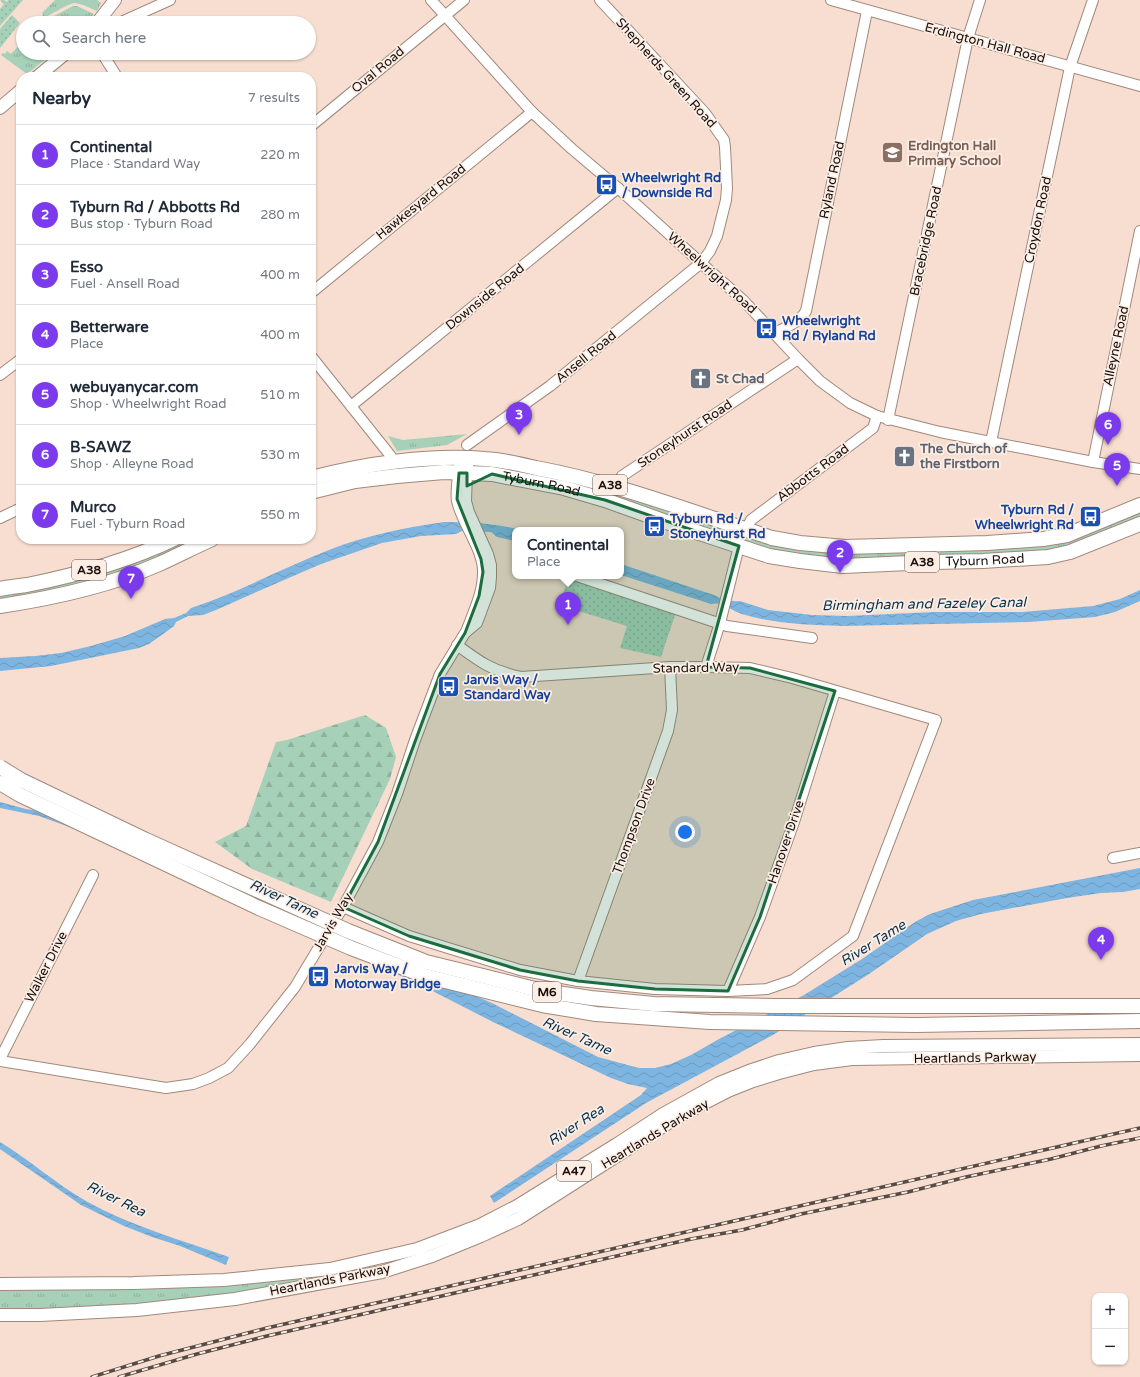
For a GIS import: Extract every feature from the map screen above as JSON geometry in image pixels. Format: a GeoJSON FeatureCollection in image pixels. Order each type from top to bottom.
{"type":"FeatureCollection","features":[{"type":"Feature","properties":{"kind":"highway","name":"Tyburn Road"},"geometry":{"type":"LineString","coordinates":[[316,477],[393,462],[465,454],[592,480],[772,538],[800,543],[845,547],[1000,542],[1043,539],[1067,534],[1140,505]]}},
{"type":"Feature","properties":{"kind":"highway","name":"Tyburn Road"},"geometry":{"type":"LineString","coordinates":[[316,491],[355,481],[397,476],[444,472],[492,474],[564,488],[605,500],[739,546],[777,557],[843,566],[1048,557],[1070,552],[1140,524]]}},
{"type":"Feature","properties":{"kind":"highway","name":"A38"},"geometry":{"type":"LineString","coordinates":[[0,589],[28,585],[113,563],[161,544]]}},
{"type":"Feature","properties":{"kind":"highway","name":"A38"},"geometry":{"type":"LineString","coordinates":[[0,606],[63,595],[111,582],[159,564],[201,544]]}},
{"type":"Feature","properties":{"kind":"highway","name":"M6"},"geometry":{"type":"LineString","coordinates":[[0,768],[21,780],[146,840],[348,931],[426,962],[543,991],[591,998],[654,1004],[774,1006],[1140,1006]]}},
{"type":"Feature","properties":{"kind":"highway","name":"M6"},"geometry":{"type":"LineString","coordinates":[[0,783],[20,794],[259,908],[351,948],[425,976],[542,1005],[596,1014],[710,1022],[916,1025],[1140,1021]]}},
{"type":"Feature","properties":{"kind":"main road"},"geometry":{"type":"LineString","coordinates":[[102,16],[114,0]]}},
{"type":"Feature","properties":{"kind":"main road"},"geometry":{"type":"LineString","coordinates":[[43,72],[58,60]]}},
{"type":"Feature","properties":{"kind":"main road"},"geometry":{"type":"LineString","coordinates":[[0,108],[16,94]]}},
{"type":"Feature","properties":{"kind":"main road","name":"Heartlands Parkway"},"geometry":{"type":"LineString","coordinates":[[0,1284],[134,1283],[224,1280],[330,1269],[417,1249],[480,1225],[516,1206],[663,1114],[719,1083],[779,1061],[848,1048],[883,1046],[1140,1044]]}},
{"type":"Feature","properties":{"kind":"main road","name":"Heartlands Parkway"},"geometry":{"type":"LineString","coordinates":[[0,1315],[137,1310],[235,1299],[382,1272],[432,1256],[518,1219],[670,1122],[728,1091],[766,1077],[814,1064],[852,1059],[1140,1055]]}},
{"type":"Feature","properties":{"kind":"street"},"geometry":{"type":"LineString","coordinates":[[135,16],[170,0]]}},
{"type":"Feature","properties":{"kind":"street","name":"Wheelwright Road"},"geometry":{"type":"LineString","coordinates":[[432,0],[532,112],[743,300],[798,359],[833,392],[850,403],[888,420],[940,432],[1093,462],[1140,469]]}},
{"type":"Feature","properties":{"kind":"street"},"geometry":{"type":"LineString","coordinates":[[444,15],[464,0]]}},
{"type":"Feature","properties":{"kind":"street","name":"Shepherds Green Road"},"geometry":{"type":"LineString","coordinates":[[600,0],[705,113],[724,140],[726,200],[717,236],[710,251],[701,263]]}},
{"type":"Feature","properties":{"kind":"street","name":"Erdington Hall Road"},"geometry":{"type":"LineString","coordinates":[[831,0],[1140,86]]}},
{"type":"Feature","properties":{"kind":"street","name":"Bracebridge Road"},"geometry":{"type":"LineString","coordinates":[[888,420],[968,38],[980,0]]}},
{"type":"Feature","properties":{"kind":"street","name":"Croydon Road"},"geometry":{"type":"LineString","coordinates":[[991,442],[1070,66],[1093,0]]}},
{"type":"Feature","properties":{"kind":"street","name":"Ryland Road"},"geometry":{"type":"LineString","coordinates":[[775,333],[797,320],[806,311],[867,11]]}},
{"type":"Feature","properties":{"kind":"street","name":"Oval Road"},"geometry":{"type":"LineString","coordinates":[[316,122],[444,15]]}},
{"type":"Feature","properties":{"kind":"street"},"geometry":{"type":"LineString","coordinates":[[106,60],[114,72]]}},
{"type":"Feature","properties":{"kind":"street","name":"Hawkesyard Road"},"geometry":{"type":"LineString","coordinates":[[316,289],[532,112]]}},
{"type":"Feature","properties":{"kind":"street","name":"Downside Road"},"geometry":{"type":"LineString","coordinates":[[351,406],[618,188]]}},
{"type":"Feature","properties":{"kind":"street","name":"Alleyne Road"},"geometry":{"type":"LineString","coordinates":[[1093,462],[1140,231]]}},
{"type":"Feature","properties":{"kind":"street","name":"Ansell Road"},"geometry":{"type":"LineString","coordinates":[[465,454],[701,263]]}},
{"type":"Feature","properties":{"kind":"street","name":"Stoneyhurst Road"},"geometry":{"type":"LineString","coordinates":[[618,488],[622,476],[798,359]]}},
{"type":"Feature","properties":{"kind":"street"},"geometry":{"type":"LineString","coordinates":[[316,362],[390,455],[393,462]]}},
{"type":"Feature","properties":{"kind":"street"},"geometry":{"type":"LineString","coordinates":[[0,375],[16,363]]}},
{"type":"Feature","properties":{"kind":"street","name":"Abbotts Road"},"geometry":{"type":"LineString","coordinates":[[746,530],[751,520],[873,428],[877,416]]}},
{"type":"Feature","properties":{"kind":"street"},"geometry":{"type":"LineString","coordinates":[[456,499],[463,473],[465,454]]}},
{"type":"Feature","properties":{"kind":"street"},"geometry":{"type":"LineString","coordinates":[[444,472],[452,486],[456,499],[464,512]]}},
{"type":"Feature","properties":{"kind":"street","name":"Jarvis Way"},"geometry":{"type":"LineString","coordinates":[[0,1060],[166,1088],[193,1084],[228,1068],[250,1044],[295,987],[343,907],[378,842],[397,794],[415,740],[440,674],[465,633],[479,596],[484,572],[478,540],[464,512],[467,491],[463,473]]}},
{"type":"Feature","properties":{"kind":"street"},"geometry":{"type":"LineString","coordinates":[[467,491],[477,480],[492,474]]}},
{"type":"Feature","properties":{"kind":"street"},"geometry":{"type":"LineString","coordinates":[[0,518],[16,510]]}},
{"type":"Feature","properties":{"kind":"street"},"geometry":{"type":"LineString","coordinates":[[706,667],[720,623],[739,546]]}},
{"type":"Feature","properties":{"kind":"street"},"geometry":{"type":"LineString","coordinates":[[586,579],[727,626],[812,638]]}},
{"type":"Feature","properties":{"kind":"street","name":"Standard Way"},"geometry":{"type":"LineString","coordinates":[[457,645],[488,667],[504,674],[520,677],[670,667],[750,668],[792,678],[936,720],[853,936],[793,980],[767,989],[728,991]]}},
{"type":"Feature","properties":{"kind":"street","name":"Thompson Drive"},"geometry":{"type":"LineString","coordinates":[[578,981],[668,732],[672,710],[670,667]]}},
{"type":"Feature","properties":{"kind":"street","name":"Hanover Drive"},"geometry":{"type":"LineString","coordinates":[[728,991],[762,911],[794,822],[836,691]]}},
{"type":"Feature","properties":{"kind":"street"},"geometry":{"type":"LineString","coordinates":[[1113,858],[1140,853]]}},
{"type":"Feature","properties":{"kind":"street","name":"Walker Drive"},"geometry":{"type":"LineString","coordinates":[[0,1060],[93,875]]}},
{"type":"Feature","properties":{"kind":"street"},"geometry":{"type":"LineString","coordinates":[[343,907],[409,936],[520,970],[578,981],[656,988],[728,991]]}},
{"type":"Feature","properties":{"kind":"highlighted area"},"geometry":{"type":"Polygon","coordinates":[[[459,473],[467,473],[467,486],[492,474],[605,500],[739,546],[706,667],[750,668],[835,691],[760,917],[728,991],[655,989],[578,981],[520,970],[409,936],[343,907],[378,842],[440,674],[465,633],[479,596],[483,572],[481,559],[457,499],[459,473]]]}},
{"type":"Feature","properties":{"kind":"green space"},"geometry":{"type":"Polygon","coordinates":[[[0,0],[7,2],[8,0],[23,0],[0,26],[0,9],[4,4],[0,0]]]}},
{"type":"Feature","properties":{"kind":"green space"},"geometry":{"type":"Polygon","coordinates":[[[55,0],[97,0],[101,3],[97,11],[75,3],[47,16],[42,16],[42,13],[55,0]]]}},
{"type":"Feature","properties":{"kind":"green space"},"geometry":{"type":"Polygon","coordinates":[[[73,6],[77,6],[94,14],[92,16],[54,16],[73,6]]]}},
{"type":"Feature","properties":{"kind":"green space"},"geometry":{"type":"Polygon","coordinates":[[[12,15],[16,19],[16,28],[0,48],[0,29],[12,15]]]}},
{"type":"Feature","properties":{"kind":"green space"},"geometry":{"type":"Polygon","coordinates":[[[16,49],[16,60],[44,60],[29,72],[24,72],[1,55],[3,53],[5,54],[7,51],[11,54],[16,49]]]}},
{"type":"Feature","properties":{"kind":"green space"},"geometry":{"type":"Polygon","coordinates":[[[467,434],[447,445],[397,451],[388,436],[403,440],[467,434]]]}},
{"type":"Feature","properties":{"kind":"green space"},"geometry":{"type":"Polygon","coordinates":[[[534,474],[569,478],[766,543],[787,548],[829,552],[1081,535],[1140,513],[1140,519],[1060,551],[842,561],[786,556],[555,479],[534,474]]]}},
{"type":"Feature","properties":{"kind":"green space"},"geometry":{"type":"Polygon","coordinates":[[[174,544],[194,544],[114,577],[0,602],[0,595],[174,544]]]}},
{"type":"Feature","properties":{"kind":"green space"},"geometry":{"type":"Polygon","coordinates":[[[568,579],[578,579],[676,612],[661,657],[620,648],[627,626],[559,605],[568,579]]]}},
{"type":"Feature","properties":{"kind":"green space"},"geometry":{"type":"Polygon","coordinates":[[[365,715],[386,728],[396,757],[390,779],[331,902],[252,869],[215,842],[246,826],[276,742],[287,740],[365,715]]]}},
{"type":"Feature","properties":{"kind":"green space"},"geometry":{"type":"Polygon","coordinates":[[[313,1278],[240,1293],[134,1307],[0,1312],[0,1290],[135,1290],[262,1283],[313,1278]]]}},
{"type":"Feature","properties":{"kind":"water"},"geometry":{"type":"Polygon","coordinates":[[[444,522],[492,524],[512,528],[512,540],[497,537],[491,532],[462,531],[456,534],[421,536],[382,543],[321,564],[203,615],[188,616],[176,622],[174,626],[149,644],[139,648],[51,666],[0,671],[0,658],[61,653],[125,636],[165,619],[174,618],[186,613],[191,608],[226,595],[343,545],[357,540],[444,522]]]}},
{"type":"Feature","properties":{"kind":"water"},"geometry":{"type":"Polygon","coordinates":[[[624,565],[727,600],[740,601],[768,610],[812,615],[847,616],[935,612],[1022,612],[1093,606],[1120,599],[1140,590],[1140,601],[1115,612],[1095,617],[1029,622],[842,626],[804,624],[766,620],[738,613],[723,605],[715,603],[711,604],[624,576],[624,565]]]}},
{"type":"Feature","properties":{"kind":"water"},"geometry":{"type":"Polygon","coordinates":[[[0,802],[26,809],[58,814],[169,859],[374,953],[492,1003],[598,1057],[639,1068],[655,1068],[671,1064],[691,1055],[804,995],[862,959],[915,922],[930,914],[973,900],[1140,868],[1140,889],[1067,898],[981,914],[956,921],[927,934],[869,974],[773,1035],[646,1103],[494,1203],[490,1196],[641,1095],[647,1088],[628,1084],[611,1078],[493,1022],[415,982],[251,910],[83,832],[39,816],[0,808],[0,802]]]}},
{"type":"Feature","properties":{"kind":"water"},"geometry":{"type":"Polygon","coordinates":[[[0,1142],[86,1201],[138,1225],[229,1257],[226,1265],[180,1246],[124,1226],[81,1205],[0,1149],[0,1142]]]}},
{"type":"Feature","properties":{"kind":"railway"},"geometry":{"type":"LineString","coordinates":[[92,1377],[159,1356],[267,1328],[1140,1128]]}},
{"type":"Feature","properties":{"kind":"railway"},"geometry":{"type":"LineString","coordinates":[[119,1377],[197,1354],[267,1336],[691,1239],[742,1230],[801,1214],[908,1192],[966,1177],[1140,1138]]}},
{"type":"Feature","properties":{"kind":"place","name":"Erdington Hall Primary School"},"geometry":{"type":"Point","coordinates":[892,153]}},
{"type":"Feature","properties":{"kind":"place","name":"Wheelwright Rd / Downside Rd"},"geometry":{"type":"Point","coordinates":[607,185]}},
{"type":"Feature","properties":{"kind":"place","name":"Wheelwright Rd / Ryland Rd"},"geometry":{"type":"Point","coordinates":[767,328]}},
{"type":"Feature","properties":{"kind":"place","name":"St Chad"},"geometry":{"type":"Point","coordinates":[700,379]}},
{"type":"Feature","properties":{"kind":"place","name":"Esso"},"geometry":{"type":"Point","coordinates":[519,435]}},
{"type":"Feature","properties":{"kind":"place","name":"B-SAWZ"},"geometry":{"type":"Point","coordinates":[1108,445]}},
{"type":"Feature","properties":{"kind":"place","name":"The Church of the Firstborn"},"geometry":{"type":"Point","coordinates":[905,456]}},
{"type":"Feature","properties":{"kind":"place","name":"webuyanycar.com"},"geometry":{"type":"Point","coordinates":[1117,486]}},
{"type":"Feature","properties":{"kind":"place","name":"Tyburn Rd / Wheelwright Rd"},"geometry":{"type":"Point","coordinates":[1090,517]}},
{"type":"Feature","properties":{"kind":"place","name":"Tyburn Rd / Stoneyhurst Rd"},"geometry":{"type":"Point","coordinates":[655,526]}},
{"type":"Feature","properties":{"kind":"place","name":"Tyburn Rd / Abbotts Rd"},"geometry":{"type":"Point","coordinates":[840,573]}},
{"type":"Feature","properties":{"kind":"place","name":"Murco"},"geometry":{"type":"Point","coordinates":[131,599]}},
{"type":"Feature","properties":{"kind":"place","name":"Continental"},"geometry":{"type":"Point","coordinates":[568,625]}},
{"type":"Feature","properties":{"kind":"place","name":"Jarvis Way / Standard Way"},"geometry":{"type":"Point","coordinates":[449,687]}},
{"type":"Feature","properties":{"kind":"place","name":"Betterware"},"geometry":{"type":"Point","coordinates":[1101,960]}},
{"type":"Feature","properties":{"kind":"place","name":"Jarvis Way / Motorway Bridge"},"geometry":{"type":"Point","coordinates":[318,976]}},
{"type":"Feature","properties":{"kind":"water label","name":"Birmingham and Fazeley Canal"},"geometry":{"type":"Point","coordinates":[924,604]}},
{"type":"Feature","properties":{"kind":"water label","name":"River Tame"},"geometry":{"type":"Point","coordinates":[284,899]}},
{"type":"Feature","properties":{"kind":"water label","name":"River Tame"},"geometry":{"type":"Point","coordinates":[873,943]}},
{"type":"Feature","properties":{"kind":"water label","name":"River Tame"},"geometry":{"type":"Point","coordinates":[577,1036]}},
{"type":"Feature","properties":{"kind":"water label","name":"River Rea"},"geometry":{"type":"Point","coordinates":[576,1125]}},
{"type":"Feature","properties":{"kind":"water label","name":"River Rea"},"geometry":{"type":"Point","coordinates":[116,1199]}}]}
